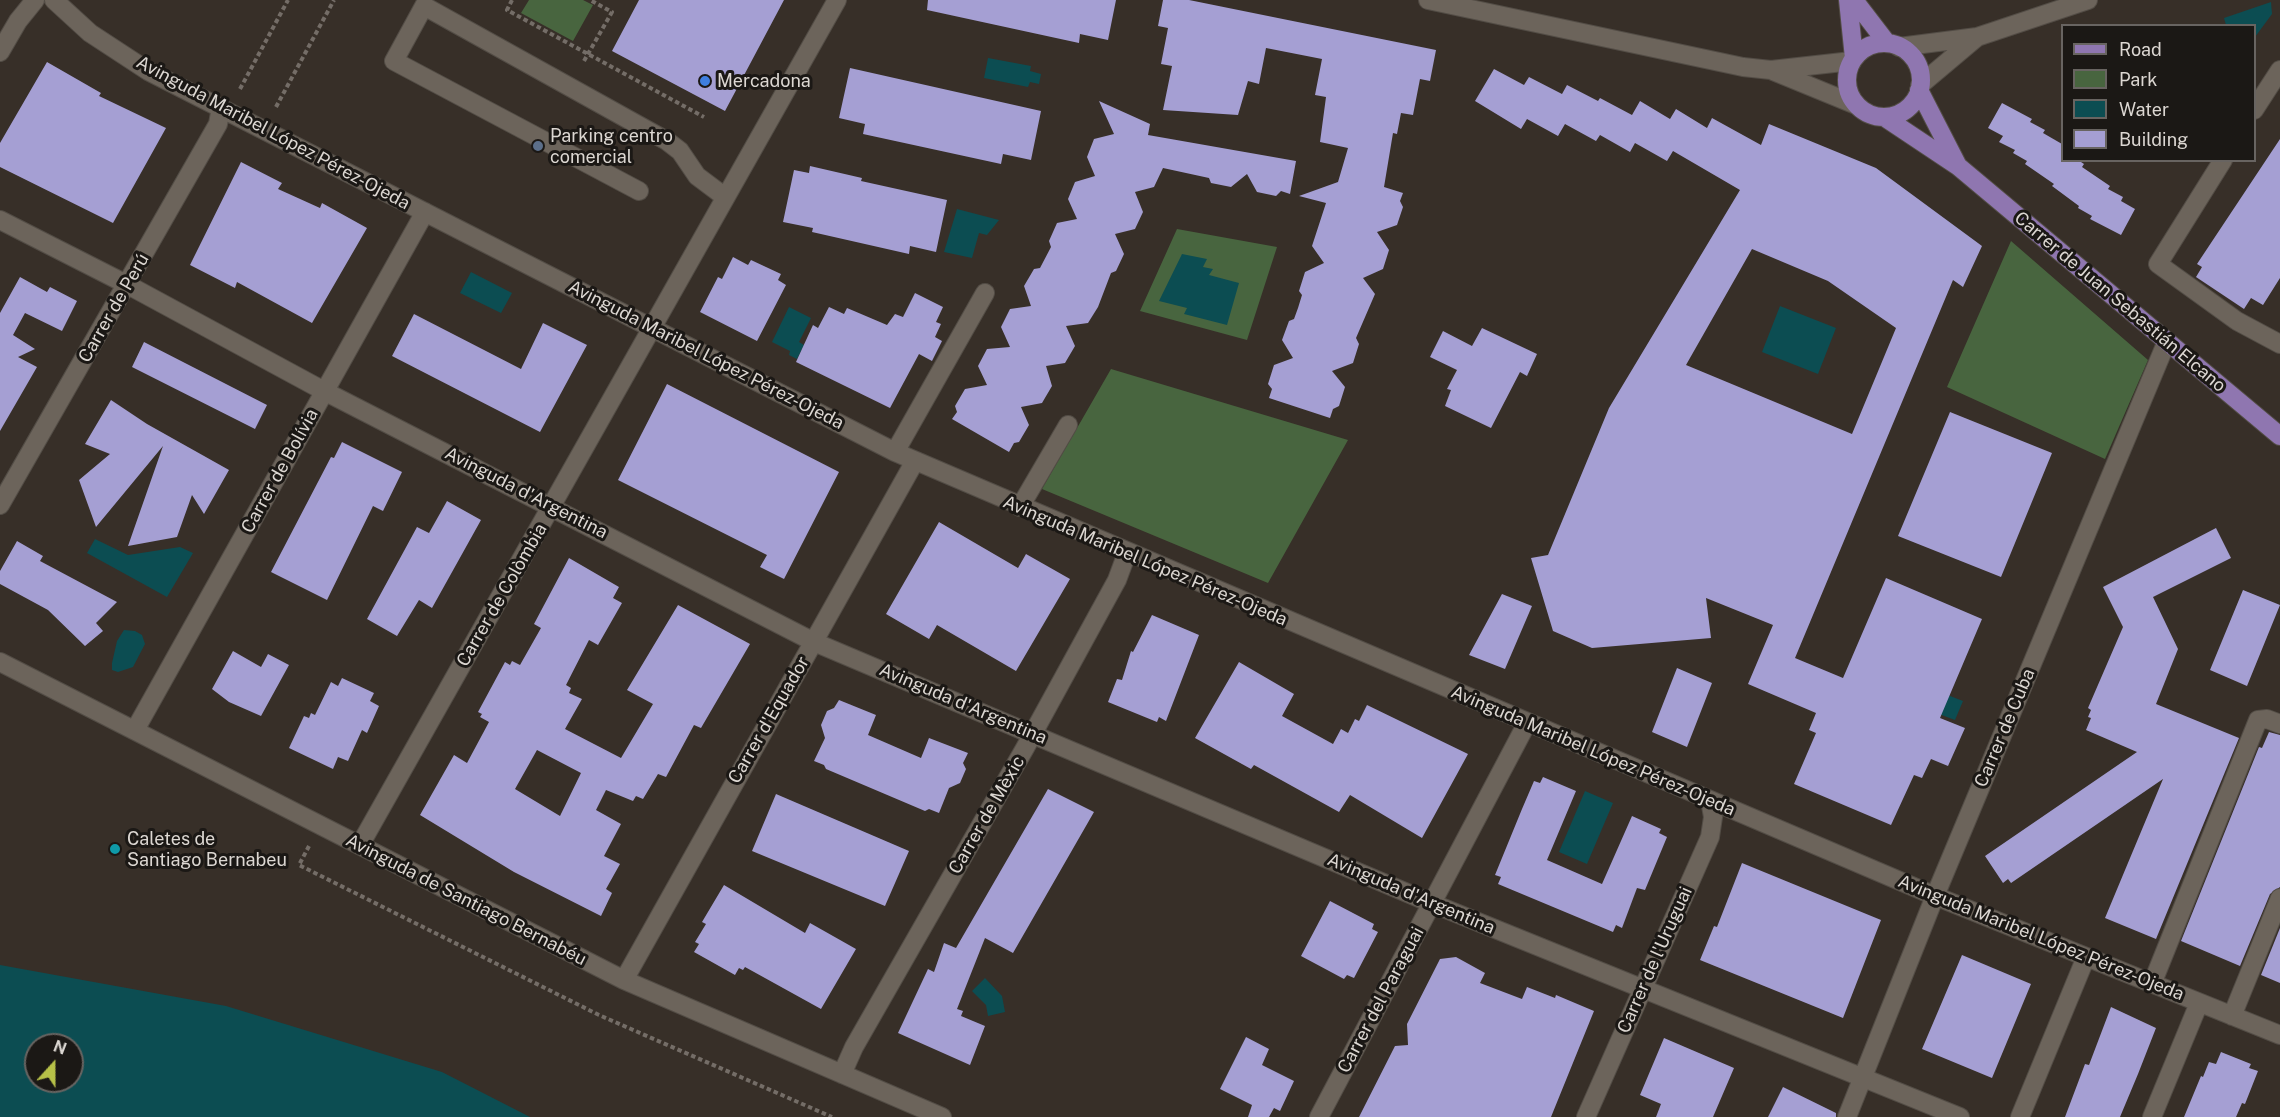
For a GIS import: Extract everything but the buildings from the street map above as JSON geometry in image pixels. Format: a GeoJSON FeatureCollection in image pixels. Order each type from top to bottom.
{"type":"FeatureCollection","features":[{"type":"Feature","properties":{"kind":"main road"},"geometry":{"type":"LineString","coordinates":[[1848,0],[1853,59],[1846,83],[1849,95],[1864,112],[1884,117],[1896,116],[1906,110],[1920,88],[1916,62],[1893,45],[1854,0]]}},
{"type":"Feature","properties":{"kind":"main road"},"geometry":{"type":"LineString","coordinates":[[1853,59],[1869,46],[1893,45]]}},
{"type":"Feature","properties":{"kind":"main road","name":"Carrer de Juan Sebastián Elcano"},"geometry":{"type":"LineString","coordinates":[[1920,88],[1959,167]]}},
{"type":"Feature","properties":{"kind":"main road","name":"Carrer de Juan Sebastián Elcano"},"geometry":{"type":"LineString","coordinates":[[1884,117],[1959,167],[2280,436]]}},
{"type":"Feature","properties":{"kind":"street"},"geometry":{"type":"LineString","coordinates":[[0,52],[18,21],[35,0]]}},
{"type":"Feature","properties":{"kind":"street","name":"Avinguda Maribel López Pérez-Ojeda"},"geometry":{"type":"LineString","coordinates":[[54,0],[90,33],[148,71],[915,461],[1935,896],[2280,1035]]}},
{"type":"Feature","properties":{"kind":"street","name":"Carrer de Colòmbia"},"geometry":{"type":"LineString","coordinates":[[360,845],[837,0]]}},
{"type":"Feature","properties":{"kind":"street"},"geometry":{"type":"LineString","coordinates":[[1428,0],[1771,70],[1856,105]]}},
{"type":"Feature","properties":{"kind":"street"},"geometry":{"type":"LineString","coordinates":[[1893,45],[1977,37],[2088,0]]}},
{"type":"Feature","properties":{"kind":"street"},"geometry":{"type":"LineString","coordinates":[[639,191],[394,61],[424,6],[667,141],[680,151],[697,176],[725,197]]}},
{"type":"Feature","properties":{"kind":"street"},"geometry":{"type":"LineString","coordinates":[[1920,88],[1977,37]]}},
{"type":"Feature","properties":{"kind":"street"},"geometry":{"type":"LineString","coordinates":[[1771,70],[1853,59]]}},
{"type":"Feature","properties":{"kind":"street"},"geometry":{"type":"LineString","coordinates":[[2256,107],[2280,70]]}},
{"type":"Feature","properties":{"kind":"street","name":"Carrer de Perú"},"geometry":{"type":"LineString","coordinates":[[0,505],[128,285],[218,124],[221,107]]}},
{"type":"Feature","properties":{"kind":"street"},"geometry":{"type":"LineString","coordinates":[[2222,162],[2158,264],[2237,321],[2280,344]]}},
{"type":"Feature","properties":{"kind":"street","name":"Carrer de Bolívia"},"geometry":{"type":"LineString","coordinates":[[135,730],[425,212]]}},
{"type":"Feature","properties":{"kind":"street","name":"Avinguda d'Argentina"},"geometry":{"type":"LineString","coordinates":[[0,220],[128,285],[324,392],[553,506],[814,642],[1431,903],[1960,1117]]}},
{"type":"Feature","properties":{"kind":"street"},"geometry":{"type":"LineString","coordinates":[[896,452],[984,293]]}},
{"type":"Feature","properties":{"kind":"street","name":"Carrer de Cuba"},"geometry":{"type":"LineString","coordinates":[[1847,1117],[1935,896],[2167,341]]}},
{"type":"Feature","properties":{"kind":"street"},"geometry":{"type":"LineString","coordinates":[[1020,507],[1068,425]]}},
{"type":"Feature","properties":{"kind":"street","name":"Carrer d'Equador"},"geometry":{"type":"LineString","coordinates":[[624,980],[915,461]]}},
{"type":"Feature","properties":{"kind":"street","name":"Carrer de Mèxic"},"geometry":{"type":"LineString","coordinates":[[842,1074],[854,1047],[1033,733],[1117,580],[1127,553]]}},
{"type":"Feature","properties":{"kind":"street","name":"Avinguda de Santiago Bernabéu"},"geometry":{"type":"LineString","coordinates":[[0,662],[624,980],[942,1117]]}},
{"type":"Feature","properties":{"kind":"street"},"geometry":{"type":"LineString","coordinates":[[2152,984],[2258,720],[2267,719],[2280,724]]}},
{"type":"Feature","properties":{"kind":"street","name":"Carrer del Paraguai"},"geometry":{"type":"LineString","coordinates":[[1319,1117],[1527,723]]}},
{"type":"Feature","properties":{"kind":"street","name":"Carrer de l'Uruguai"},"geometry":{"type":"LineString","coordinates":[[1586,1117],[1710,837],[1713,817],[1710,800]]}},
{"type":"Feature","properties":{"kind":"street"},"geometry":{"type":"LineString","coordinates":[[2232,1016],[2280,898]]}},
{"type":"Feature","properties":{"kind":"street"},"geometry":{"type":"LineString","coordinates":[[2020,1117],[2086,957]]}},
{"type":"Feature","properties":{"kind":"street"},"geometry":{"type":"LineString","coordinates":[[2152,1117],[2199,1003]]}},
{"type":"Feature","properties":{"kind":"path"},"geometry":{"type":"LineString","coordinates":[[240,89],[288,0]]}},
{"type":"Feature","properties":{"kind":"path"},"geometry":{"type":"LineString","coordinates":[[276,107],[334,0]]}},
{"type":"Feature","properties":{"kind":"path"},"geometry":{"type":"LineString","coordinates":[[512,0],[507,10],[704,117]]}},
{"type":"Feature","properties":{"kind":"path"},"geometry":{"type":"LineString","coordinates":[[584,62],[612,12],[590,0]]}},
{"type":"Feature","properties":{"kind":"path"},"geometry":{"type":"LineString","coordinates":[[299,865],[577,1005],[832,1117]]}},
{"type":"Feature","properties":{"kind":"green space"},"geometry":{"type":"Polygon","coordinates":[[[529,0],[583,0],[593,5],[573,41],[521,13],[529,0]]]}},
{"type":"Feature","properties":{"kind":"green space"},"geometry":{"type":"Polygon","coordinates":[[[1177,229],[1277,247],[1247,340],[1140,311],[1177,229]]]}},
{"type":"Feature","properties":{"kind":"green space"},"geometry":{"type":"Polygon","coordinates":[[[2011,241],[2148,360],[2105,459],[1947,387],[2011,241]]]}},
{"type":"Feature","properties":{"kind":"green space"},"geometry":{"type":"Polygon","coordinates":[[[1111,369],[1348,440],[1268,583],[1042,489],[1111,369]]]}},
{"type":"Feature","properties":{"kind":"water"},"geometry":{"type":"Polygon","coordinates":[[[2271,2],[2272,14],[2256,36],[2256,24],[2226,24],[2224,18],[2271,2]]]}},
{"type":"Feature","properties":{"kind":"water"},"geometry":{"type":"Polygon","coordinates":[[[988,58],[1031,66],[1030,71],[1041,74],[1039,84],[1030,82],[1028,87],[984,78],[988,58]]]}},
{"type":"Feature","properties":{"kind":"water"},"geometry":{"type":"Polygon","coordinates":[[[957,209],[999,220],[987,235],[979,233],[972,258],[944,252],[957,209]]]}},
{"type":"Feature","properties":{"kind":"water"},"geometry":{"type":"Polygon","coordinates":[[[1182,254],[1207,259],[1203,267],[1213,269],[1209,275],[1239,283],[1227,325],[1184,314],[1187,308],[1159,301],[1182,254]]]}},
{"type":"Feature","properties":{"kind":"water"},"geometry":{"type":"Polygon","coordinates":[[[471,272],[512,293],[501,313],[460,293],[471,272]]]}},
{"type":"Feature","properties":{"kind":"water"},"geometry":{"type":"Polygon","coordinates":[[[1780,306],[1836,328],[1818,374],[1762,352],[1780,306]]]}},
{"type":"Feature","properties":{"kind":"water"},"geometry":{"type":"Polygon","coordinates":[[[789,307],[811,318],[799,342],[804,345],[797,359],[789,355],[790,351],[772,342],[789,307]]]}},
{"type":"Feature","properties":{"kind":"water"},"geometry":{"type":"Polygon","coordinates":[[[95,539],[128,555],[180,547],[193,553],[167,597],[87,553],[95,539]]]}},
{"type":"Feature","properties":{"kind":"water"},"geometry":{"type":"Polygon","coordinates":[[[124,630],[135,631],[142,635],[145,644],[133,667],[118,672],[112,670],[112,663],[117,641],[124,630]]]}},
{"type":"Feature","properties":{"kind":"water"},"geometry":{"type":"Polygon","coordinates":[[[1909,680],[1963,701],[1955,720],[1901,700],[1909,680]]]}},
{"type":"Feature","properties":{"kind":"water"},"geometry":{"type":"Polygon","coordinates":[[[1585,791],[1613,803],[1587,864],[1559,852],[1585,791]]]}},
{"type":"Feature","properties":{"kind":"water"},"geometry":{"type":"Polygon","coordinates":[[[0,965],[226,1006],[442,1072],[530,1117],[0,1117],[0,965]]]}},
{"type":"Feature","properties":{"kind":"water"},"geometry":{"type":"Polygon","coordinates":[[[985,978],[1002,996],[1005,1012],[988,1016],[986,1005],[972,991],[985,978]]]}},
{"type":"Feature","properties":{"kind":"place","name":"Mercadona"},"geometry":{"type":"Point","coordinates":[705,81]}},
{"type":"Feature","properties":{"kind":"place","name":"Parking centro comercial"},"geometry":{"type":"Point","coordinates":[538,146]}},
{"type":"Feature","properties":{"kind":"place","name":"Caletes de Santiago Bernabeu"},"geometry":{"type":"Point","coordinates":[115,849]}}]}
